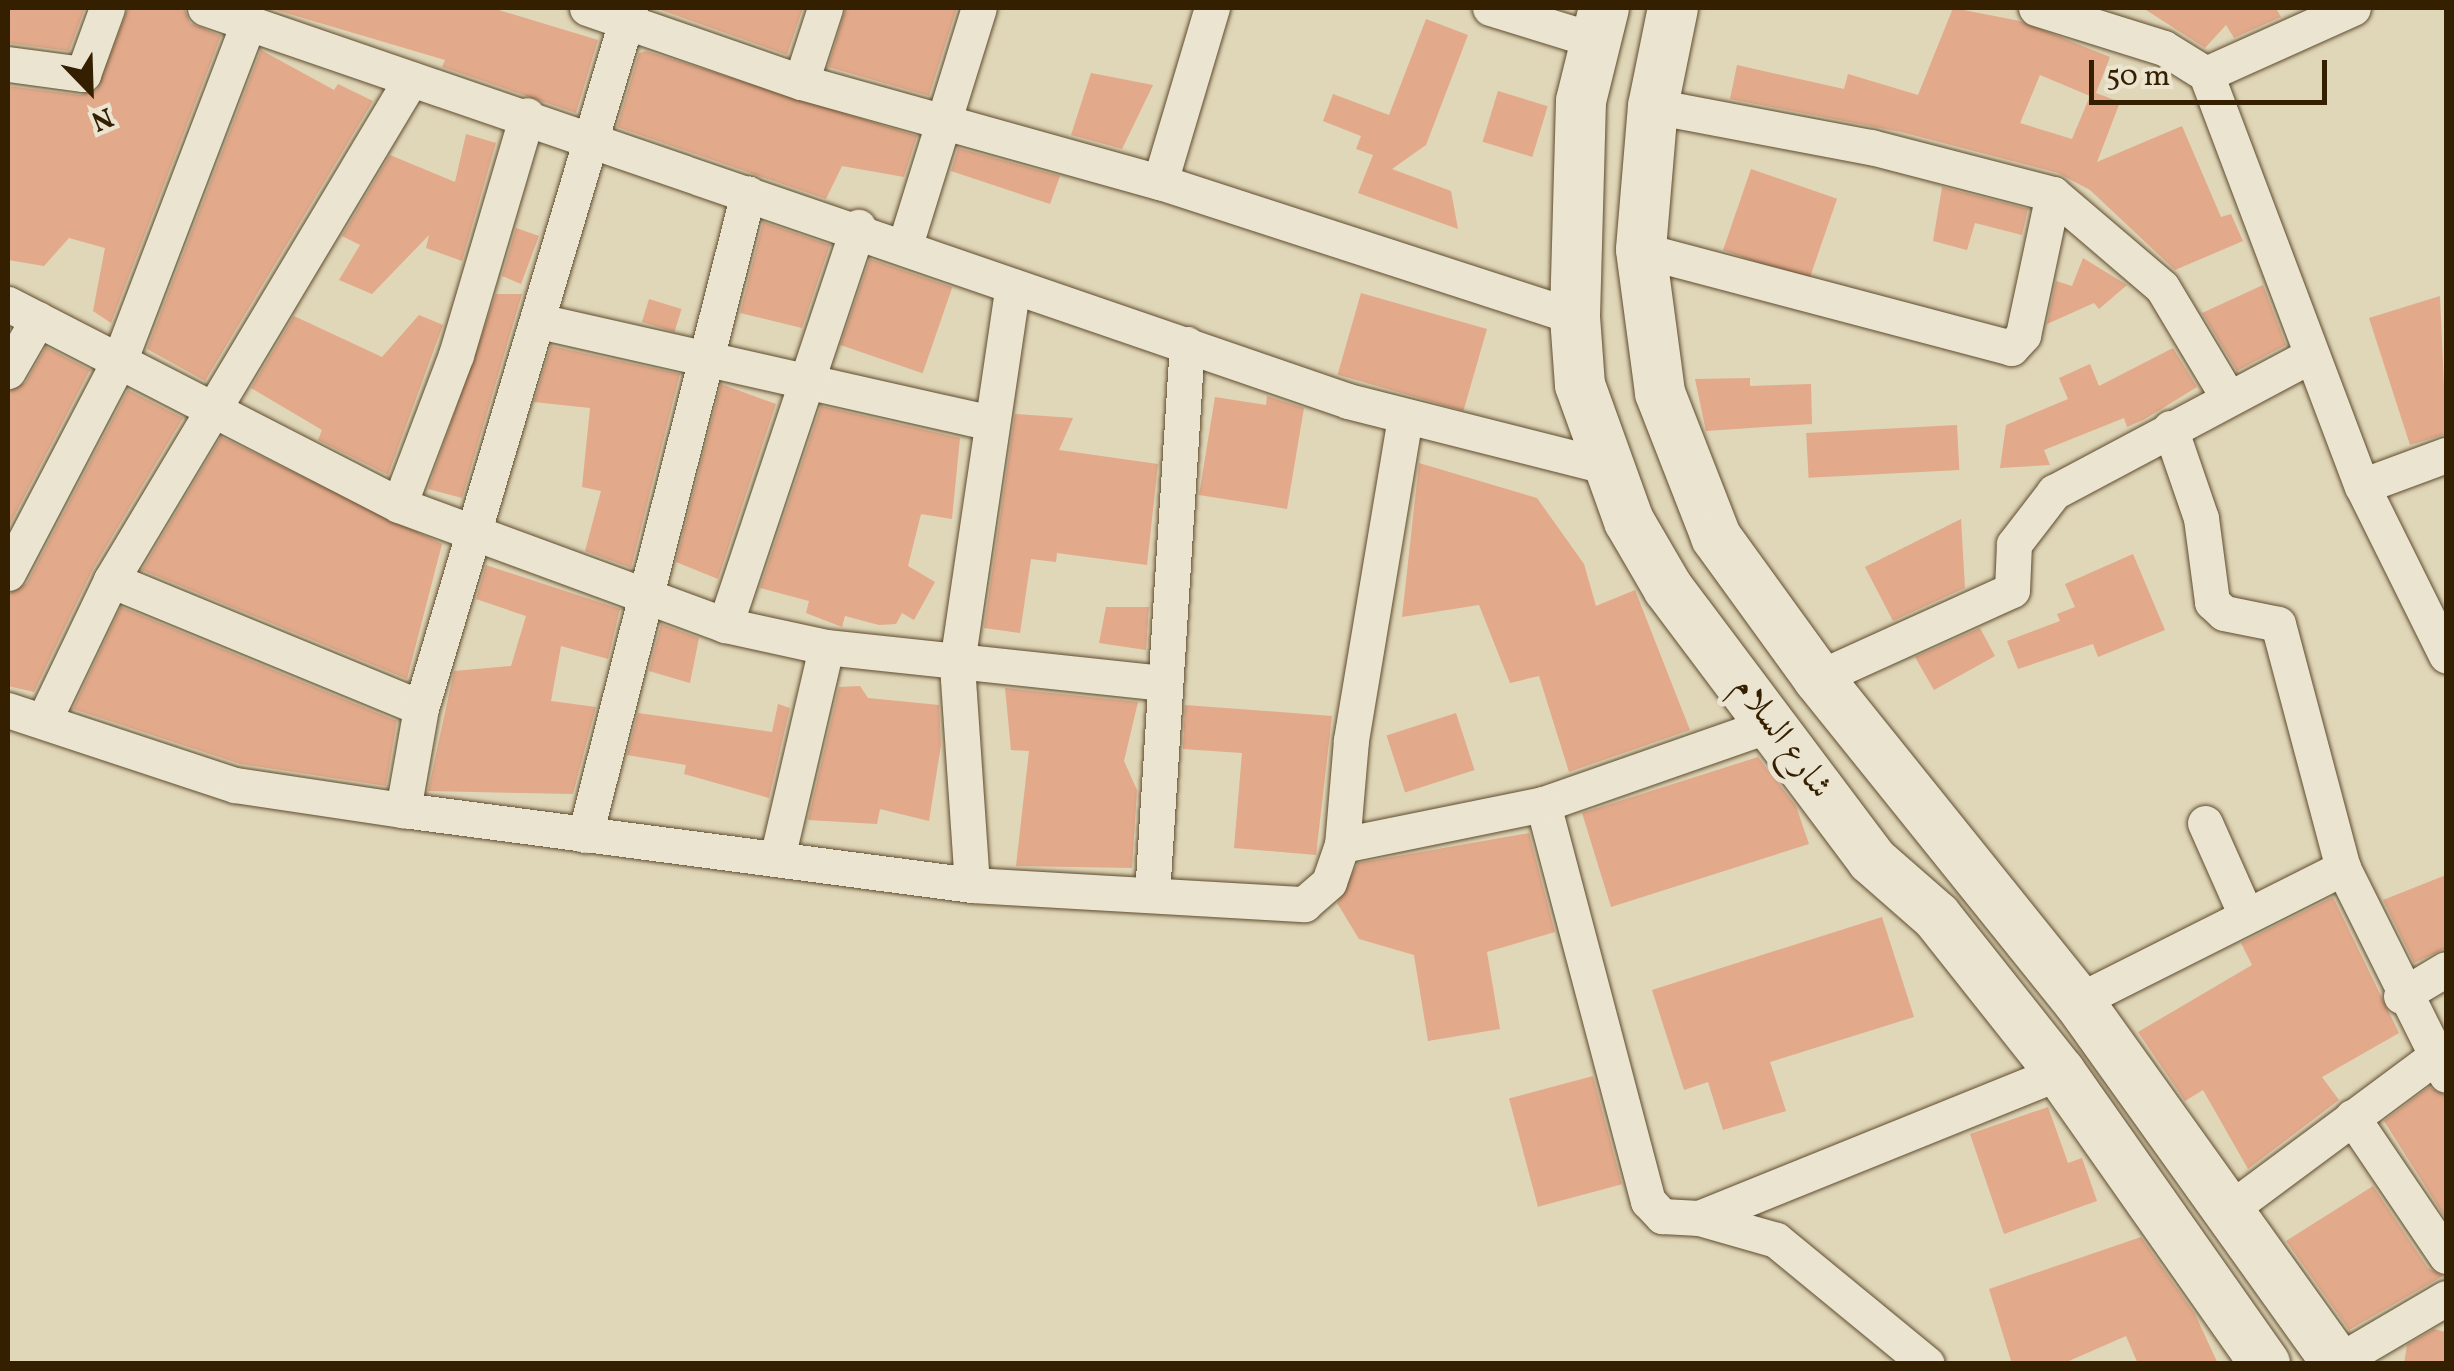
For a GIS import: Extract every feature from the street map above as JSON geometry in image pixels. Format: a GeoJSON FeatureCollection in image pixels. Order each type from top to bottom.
{"type":"FeatureCollection","features":[{"type":"Feature","properties":{"kind":"street"},"geometry":{"type":"LineString","coordinates":[[8,64],[84,74],[107,8]]}},
{"type":"Feature","properties":{"kind":"street"},"geometry":{"type":"LineString","coordinates":[[205,8],[590,134],[748,194],[858,227],[1013,286],[1406,418],[1604,466]]}},
{"type":"Feature","properties":{"kind":"street"},"geometry":{"type":"LineString","coordinates":[[587,8],[628,14],[801,82],[1160,182],[1575,317]]}},
{"type":"Feature","properties":{"kind":"street"},"geometry":{"type":"LineString","coordinates":[[801,82],[824,8]]}},
{"type":"Feature","properties":{"kind":"street"},"geometry":{"type":"LineString","coordinates":[[905,244],[979,8]]}},
{"type":"Feature","properties":{"kind":"street"},"geometry":{"type":"LineString","coordinates":[[1160,182],[1212,8]]}},
{"type":"Feature","properties":{"kind":"street"},"geometry":{"type":"LineString","coordinates":[[1490,8],[1599,24]]}},
{"type":"Feature","properties":{"kind":"street","name":"شارع السلام"},"geometry":{"type":"LineString","coordinates":[[1673,8],[1653,106],[1641,250],[1654,358],[1681,463],[1716,537],[1818,678],[2078,1001],[2337,1363]]}},
{"type":"Feature","properties":{"kind":"street"},"geometry":{"type":"LineString","coordinates":[[2036,8],[2089,14],[2177,54],[2206,74],[2362,486],[2446,655]]}},
{"type":"Feature","properties":{"kind":"street"},"geometry":{"type":"LineString","coordinates":[[2206,74],[2353,8]]}},
{"type":"Feature","properties":{"kind":"street"},"geometry":{"type":"LineString","coordinates":[[403,810],[421,708],[471,529],[539,321],[590,134],[628,14]]}},
{"type":"Feature","properties":{"kind":"street"},"geometry":{"type":"LineString","coordinates":[[8,573],[120,359],[248,24]]}},
{"type":"Feature","properties":{"kind":"street","name":"شارع السلام"},"geometry":{"type":"LineString","coordinates":[[1599,24],[1578,135],[1575,317],[1580,385],[1604,466],[1668,588],[1872,860],[1937,917],[2060,1072],[2265,1364]]}},
{"type":"Feature","properties":{"kind":"street"},"geometry":{"type":"LineString","coordinates":[[44,720],[111,580],[411,78]]}},
{"type":"Feature","properties":{"kind":"street"},"geometry":{"type":"LineString","coordinates":[[1653,106],[1872,148],[2053,194],[2162,287],[2226,394]]}},
{"type":"Feature","properties":{"kind":"street"},"geometry":{"type":"LineString","coordinates":[[399,505],[456,354],[527,115]]}},
{"type":"Feature","properties":{"kind":"street"},"geometry":{"type":"LineString","coordinates":[[584,835],[642,590],[748,194]]}},
{"type":"Feature","properties":{"kind":"street"},"geometry":{"type":"LineString","coordinates":[[1641,250],[2011,348],[2024,335],[2053,194]]}},
{"type":"Feature","properties":{"kind":"street"},"geometry":{"type":"LineString","coordinates":[[725,626],[804,376],[858,227]]}},
{"type":"Feature","properties":{"kind":"street"},"geometry":{"type":"LineString","coordinates":[[972,885],[957,662],[988,422],[1013,286]]}},
{"type":"Feature","properties":{"kind":"street"},"geometry":{"type":"LineString","coordinates":[[8,371],[22,311],[399,505],[642,590],[725,626],[826,646],[1162,683]]}},
{"type":"Feature","properties":{"kind":"street"},"geometry":{"type":"LineString","coordinates":[[539,321],[804,376],[988,422]]}},
{"type":"Feature","properties":{"kind":"street"},"geometry":{"type":"LineString","coordinates":[[1152,895],[1162,683],[1187,344]]}},
{"type":"Feature","properties":{"kind":"street"},"geometry":{"type":"LineString","coordinates":[[1818,678],[2012,590],[2014,544],[2030,512],[2226,394],[2310,356]]}},
{"type":"Feature","properties":{"kind":"street"},"geometry":{"type":"LineString","coordinates":[[8,710],[235,784],[403,810],[584,835],[778,854],[972,885],[1304,904],[1329,882],[1342,845],[1351,740],[1406,418]]}},
{"type":"Feature","properties":{"kind":"street"},"geometry":{"type":"LineString","coordinates":[[2170,428],[2201,518],[2212,602],[2224,612],[2278,624],[2343,868],[2401,996],[2440,1066],[2352,1117],[2230,1209]]}},
{"type":"Feature","properties":{"kind":"street"},"geometry":{"type":"LineString","coordinates":[[2362,486],[2446,455]]}},
{"type":"Feature","properties":{"kind":"street"},"geometry":{"type":"LineString","coordinates":[[111,580],[421,708]]}},
{"type":"Feature","properties":{"kind":"street"},"geometry":{"type":"LineString","coordinates":[[778,854],[826,646]]}},
{"type":"Feature","properties":{"kind":"street"},"geometry":{"type":"LineString","coordinates":[[1342,845],[1542,804],[1772,724]]}},
{"type":"Feature","properties":{"kind":"street"},"geometry":{"type":"LineString","coordinates":[[1542,804],[1648,1201],[1662,1216],[1699,1218],[1776,1240],[1928,1364]]}},
{"type":"Feature","properties":{"kind":"street"},"geometry":{"type":"LineString","coordinates":[[2205,823],[2246,915]]}},
{"type":"Feature","properties":{"kind":"street"},"geometry":{"type":"LineString","coordinates":[[2078,1001],[2343,868]]}},
{"type":"Feature","properties":{"kind":"street"},"geometry":{"type":"LineString","coordinates":[[1937,917],[1986,885]]}},
{"type":"Feature","properties":{"kind":"street"},"geometry":{"type":"LineString","coordinates":[[2401,996],[2446,969]]}},
{"type":"Feature","properties":{"kind":"street"},"geometry":{"type":"LineString","coordinates":[[1699,1218],[2060,1072]]}},
{"type":"Feature","properties":{"kind":"street"},"geometry":{"type":"LineString","coordinates":[[2352,1117],[2446,1256]]}},
{"type":"Feature","properties":{"kind":"street"},"geometry":{"type":"LineString","coordinates":[[2337,1363],[2446,1298]]}},
{"type":"Feature","properties":{"kind":"building"},"geometry":{"type":"Polygon","coordinates":[[[8,8],[85,8],[69,51],[8,43],[8,8]]]}},
{"type":"Feature","properties":{"kind":"building"},"geometry":{"type":"Polygon","coordinates":[[[128,8],[184,8],[190,23],[221,36],[111,323],[93,311],[105,248],[69,238],[44,266],[8,260],[8,86],[80,95],[97,90],[128,8]]]}},
{"type":"Feature","properties":{"kind":"building"},"geometry":{"type":"Polygon","coordinates":[[[269,8],[492,8],[598,40],[576,113],[442,67],[445,60],[269,8]]]}},
{"type":"Feature","properties":{"kind":"building"},"geometry":{"type":"Polygon","coordinates":[[[655,8],[803,8],[787,55],[655,8]]]}},
{"type":"Feature","properties":{"kind":"building"},"geometry":{"type":"Polygon","coordinates":[[[846,8],[957,8],[929,96],[828,67],[846,8]]]}},
{"type":"Feature","properties":{"kind":"building"},"geometry":{"type":"Polygon","coordinates":[[[1953,8],[2020,21],[2110,57],[2096,93],[2120,102],[2097,162],[2182,126],[2221,217],[2231,214],[2243,241],[2175,270],[2090,190],[2058,173],[1901,132],[1730,99],[1737,65],[1844,89],[1848,74],[1918,95],[1953,8]],[[2040,75],[2020,123],[2072,139],[2090,96],[2040,75]]]}},
{"type":"Feature","properties":{"kind":"building"},"geometry":{"type":"Polygon","coordinates":[[[2143,8],[2276,8],[2281,17],[2234,38],[2226,25],[2205,48],[2143,8]]]}},
{"type":"Feature","properties":{"kind":"building"},"geometry":{"type":"Polygon","coordinates":[[[1426,19],[1468,35],[1426,145],[1392,169],[1451,191],[1458,229],[1358,193],[1373,155],[1356,149],[1361,136],[1323,121],[1333,94],[1389,115],[1426,19]]]}},
{"type":"Feature","properties":{"kind":"building"},"geometry":{"type":"Polygon","coordinates":[[[261,50],[334,90],[338,84],[373,101],[205,381],[147,349],[261,50]]]}},
{"type":"Feature","properties":{"kind":"building"},"geometry":{"type":"Polygon","coordinates":[[[646,51],[917,136],[904,177],[842,166],[826,199],[617,127],[639,53],[646,51]]]}},
{"type":"Feature","properties":{"kind":"building"},"geometry":{"type":"Polygon","coordinates":[[[1091,73],[1153,85],[1122,149],[1071,135],[1091,73]]]}},
{"type":"Feature","properties":{"kind":"building"},"geometry":{"type":"Polygon","coordinates":[[[1498,91],[1548,106],[1532,157],[1483,142],[1498,91]]]}},
{"type":"Feature","properties":{"kind":"building"},"geometry":{"type":"Polygon","coordinates":[[[466,134],[496,143],[462,261],[426,248],[429,235],[372,294],[339,280],[360,245],[342,236],[390,155],[455,182],[466,134]]]}},
{"type":"Feature","properties":{"kind":"building"},"geometry":{"type":"Polygon","coordinates":[[[958,148],[1060,176],[1050,204],[951,171],[958,148]]]}},
{"type":"Feature","properties":{"kind":"building"},"geometry":{"type":"Polygon","coordinates":[[[1751,169],[1837,199],[1809,280],[1723,250],[1751,169]]]}},
{"type":"Feature","properties":{"kind":"building"},"geometry":{"type":"Polygon","coordinates":[[[1942,187],[2028,209],[2022,235],[1975,223],[1967,250],[1933,241],[1942,187]]]}},
{"type":"Feature","properties":{"kind":"building"},"geometry":{"type":"Polygon","coordinates":[[[763,222],[830,245],[802,328],[740,313],[763,222]]]}},
{"type":"Feature","properties":{"kind":"building"},"geometry":{"type":"Polygon","coordinates":[[[516,228],[539,236],[521,284],[502,276],[516,228]]]}},
{"type":"Feature","properties":{"kind":"building"},"geometry":{"type":"Polygon","coordinates":[[[2083,258],[2127,285],[2099,309],[2094,303],[2047,324],[2056,281],[2072,286],[2083,258]]]}},
{"type":"Feature","properties":{"kind":"building"},"geometry":{"type":"Polygon","coordinates":[[[870,259],[952,287],[923,373],[840,345],[870,259]]]}},
{"type":"Feature","properties":{"kind":"building"},"geometry":{"type":"Polygon","coordinates":[[[2263,285],[2286,345],[2237,371],[2202,313],[2263,285]]]}},
{"type":"Feature","properties":{"kind":"building"},"geometry":{"type":"Polygon","coordinates":[[[1361,293],[1487,329],[1463,411],[1338,375],[1361,293]]]}},
{"type":"Feature","properties":{"kind":"building"},"geometry":{"type":"Polygon","coordinates":[[[496,294],[522,294],[462,498],[428,489],[496,294]]]}},
{"type":"Feature","properties":{"kind":"building"},"geometry":{"type":"Polygon","coordinates":[[[2440,296],[2446,434],[2410,445],[2369,318],[2440,296]]]}},
{"type":"Feature","properties":{"kind":"building"},"geometry":{"type":"Polygon","coordinates":[[[649,299],[682,309],[674,332],[642,322],[649,299]]]}},
{"type":"Feature","properties":{"kind":"building"},"geometry":{"type":"Polygon","coordinates":[[[419,315],[443,325],[388,475],[318,440],[322,430],[251,388],[294,316],[382,357],[419,315]]]}},
{"type":"Feature","properties":{"kind":"building"},"geometry":{"type":"Polygon","coordinates":[[[551,346],[680,374],[631,568],[585,551],[601,491],[582,487],[590,408],[534,402],[551,346]]]}},
{"type":"Feature","properties":{"kind":"building"},"geometry":{"type":"Polygon","coordinates":[[[46,347],[90,370],[8,528],[8,392],[26,382],[46,347]]]}},
{"type":"Feature","properties":{"kind":"building"},"geometry":{"type":"Polygon","coordinates":[[[2173,348],[2197,387],[2127,427],[2124,418],[2044,450],[2050,465],[2000,468],[2006,425],[2068,399],[2059,378],[2090,364],[2099,386],[2173,348]]]}},
{"type":"Feature","properties":{"kind":"building"},"geometry":{"type":"Polygon","coordinates":[[[1750,378],[1750,386],[1811,384],[1812,424],[1706,431],[1695,379],[1750,378]]]}},
{"type":"Feature","properties":{"kind":"building"},"geometry":{"type":"Polygon","coordinates":[[[721,384],[776,404],[718,579],[676,562],[721,384]]]}},
{"type":"Feature","properties":{"kind":"building"},"geometry":{"type":"Polygon","coordinates":[[[128,390],[183,418],[93,569],[34,692],[8,686],[8,594],[27,583],[128,390]]]}},
{"type":"Feature","properties":{"kind":"building"},"geometry":{"type":"Polygon","coordinates":[[[1267,396],[1304,408],[1287,509],[1199,495],[1215,397],[1266,405],[1267,396]]]}},
{"type":"Feature","properties":{"kind":"building"},"geometry":{"type":"Polygon","coordinates":[[[821,406],[960,438],[952,519],[921,514],[908,566],[935,582],[914,620],[902,613],[896,624],[879,625],[845,616],[842,627],[806,613],[809,601],[760,588],[821,406]]]}},
{"type":"Feature","properties":{"kind":"building"},"geometry":{"type":"Polygon","coordinates":[[[1015,414],[1073,418],[1059,450],[1158,464],[1147,565],[1057,553],[1056,562],[1031,559],[1020,633],[984,628],[1015,414]]]}},
{"type":"Feature","properties":{"kind":"building"},"geometry":{"type":"Polygon","coordinates":[[[1957,425],[1959,470],[1809,478],[1806,433],[1957,425]]]}},
{"type":"Feature","properties":{"kind":"building"},"geometry":{"type":"Polygon","coordinates":[[[221,437],[442,544],[407,679],[142,570],[221,437]]]}},
{"type":"Feature","properties":{"kind":"building"},"geometry":{"type":"Polygon","coordinates":[[[1419,463],[1537,498],[1584,564],[1596,606],[1635,590],[1690,730],[1569,772],[1539,676],[1510,683],[1479,605],[1402,617],[1419,463]]]}},
{"type":"Feature","properties":{"kind":"building"},"geometry":{"type":"Polygon","coordinates":[[[1961,519],[1965,588],[1893,621],[1865,567],[1961,519]]]}},
{"type":"Feature","properties":{"kind":"building"},"geometry":{"type":"Polygon","coordinates":[[[2133,554],[2165,630],[2098,657],[2093,644],[2018,669],[2007,641],[2060,621],[2057,614],[2075,607],[2065,584],[2133,554]]]}},
{"type":"Feature","properties":{"kind":"building"},"geometry":{"type":"Polygon","coordinates":[[[486,565],[620,609],[608,659],[561,646],[551,701],[596,707],[573,794],[428,791],[454,671],[511,666],[526,616],[476,599],[486,565]]]}},
{"type":"Feature","properties":{"kind":"building"},"geometry":{"type":"Polygon","coordinates":[[[121,607],[397,721],[386,786],[240,764],[73,709],[121,607]]]}},
{"type":"Feature","properties":{"kind":"building"},"geometry":{"type":"Polygon","coordinates":[[[1106,607],[1149,607],[1146,650],[1099,643],[1106,607]]]}},
{"type":"Feature","properties":{"kind":"building"},"geometry":{"type":"Polygon","coordinates":[[[661,624],[699,638],[690,683],[649,671],[661,624]]]}},
{"type":"Feature","properties":{"kind":"building"},"geometry":{"type":"Polygon","coordinates":[[[1980,628],[1995,656],[1934,690],[1915,657],[1980,628]]]}},
{"type":"Feature","properties":{"kind":"building"},"geometry":{"type":"Polygon","coordinates":[[[860,686],[868,698],[939,705],[941,745],[929,821],[880,809],[877,824],[808,820],[839,687],[860,686]]]}},
{"type":"Feature","properties":{"kind":"building"},"geometry":{"type":"Polygon","coordinates":[[[1005,688],[1138,702],[1124,761],[1137,790],[1132,868],[1016,866],[1029,751],[1011,750],[1005,688]]]}},
{"type":"Feature","properties":{"kind":"building"},"geometry":{"type":"Polygon","coordinates":[[[778,704],[790,708],[769,798],[684,774],[686,765],[627,755],[638,713],[772,732],[778,704]]]}},
{"type":"Feature","properties":{"kind":"building"},"geometry":{"type":"Polygon","coordinates":[[[1185,705],[1332,716],[1316,855],[1234,848],[1242,753],[1183,749],[1185,705]]]}},
{"type":"Feature","properties":{"kind":"building"},"geometry":{"type":"Polygon","coordinates":[[[1456,713],[1475,770],[1405,793],[1387,736],[1456,713]]]}},
{"type":"Feature","properties":{"kind":"building"},"geometry":{"type":"Polygon","coordinates":[[[1758,757],[1796,806],[1809,844],[1611,907],[1582,813],[1758,757]]]}},
{"type":"Feature","properties":{"kind":"building"},"geometry":{"type":"Polygon","coordinates":[[[1529,833],[1555,932],[1487,952],[1500,1029],[1428,1041],[1414,955],[1359,939],[1337,903],[1358,863],[1529,833]]]}},
{"type":"Feature","properties":{"kind":"building"},"geometry":{"type":"Polygon","coordinates":[[[2446,875],[2446,948],[2414,963],[2383,900],[2446,875]]]}},
{"type":"Feature","properties":{"kind":"building"},"geometry":{"type":"Polygon","coordinates":[[[2333,897],[2399,1033],[2322,1077],[2339,1100],[2248,1169],[2203,1090],[2185,1101],[2138,1032],[2252,965],[2241,943],[2333,897]]]}},
{"type":"Feature","properties":{"kind":"building"},"geometry":{"type":"Polygon","coordinates":[[[1882,917],[1914,1017],[1770,1062],[1786,1111],[1723,1130],[1708,1082],[1684,1090],[1652,990],[1882,917]]]}},
{"type":"Feature","properties":{"kind":"building"},"geometry":{"type":"Polygon","coordinates":[[[1593,1076],[1622,1184],[1538,1207],[1509,1099],[1593,1076]]]}},
{"type":"Feature","properties":{"kind":"building"},"geometry":{"type":"Polygon","coordinates":[[[2429,1087],[2446,1096],[2446,1219],[2384,1121],[2429,1087]]]}},
{"type":"Feature","properties":{"kind":"building"},"geometry":{"type":"Polygon","coordinates":[[[2048,1107],[2068,1163],[2082,1158],[2097,1201],[2004,1234],[1970,1134],[2048,1107]]]}},
{"type":"Feature","properties":{"kind":"building"},"geometry":{"type":"Polygon","coordinates":[[[2373,1186],[2428,1268],[2443,1276],[2349,1330],[2286,1241],[2373,1186]]]}},
{"type":"Feature","properties":{"kind":"building"},"geometry":{"type":"Polygon","coordinates":[[[2141,1237],[2195,1314],[2218,1364],[2138,1364],[2126,1336],[2062,1364],[2012,1364],[1989,1289],[2141,1237]]]}},
{"type":"Feature","properties":{"kind":"building"},"geometry":{"type":"Polygon","coordinates":[[[2434,1329],[2446,1332],[2446,1364],[2404,1364],[2407,1345],[2434,1329]]]}}]}
